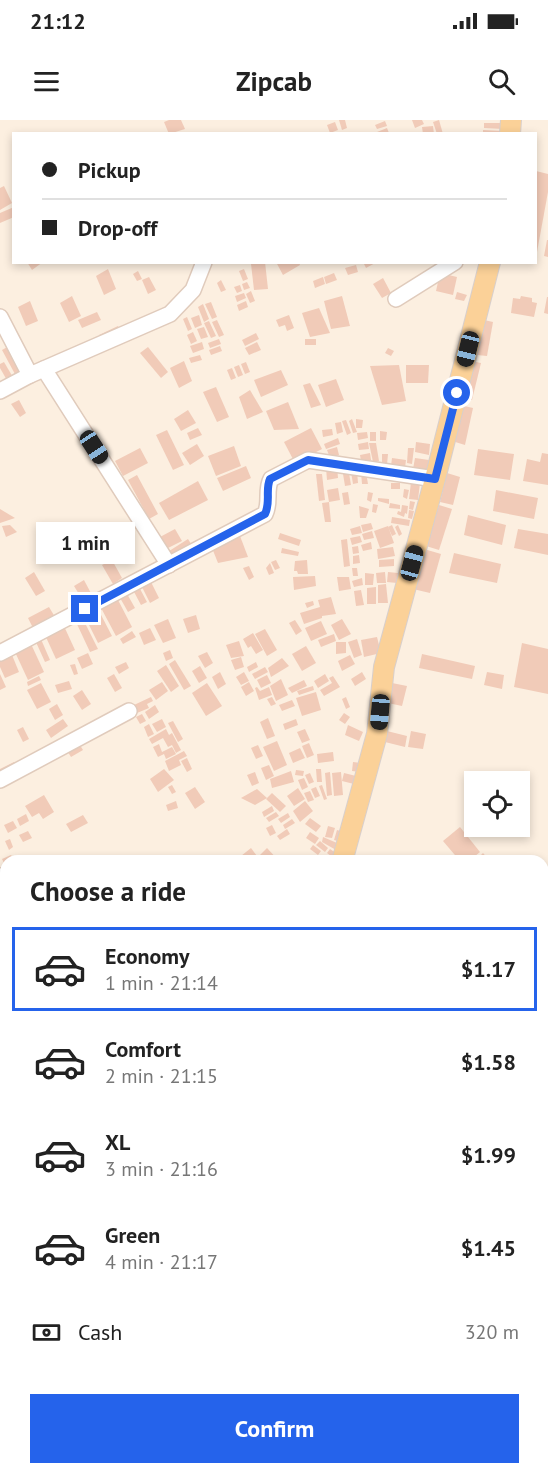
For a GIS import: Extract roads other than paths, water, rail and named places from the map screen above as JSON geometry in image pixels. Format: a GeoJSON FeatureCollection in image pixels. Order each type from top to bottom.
{"type":"FeatureCollection","features":[{"type":"Feature","properties":{"kind":"main road"},"geometry":{"type":"LineString","coordinates":[[344,855],[378,734],[384,667],[489,264]]}},
{"type":"Feature","properties":{"kind":"street"},"geometry":{"type":"LineString","coordinates":[[0,391],[37,372],[170,314],[193,290],[203,264]]}},
{"type":"Feature","properties":{"kind":"street"},"geometry":{"type":"LineString","coordinates":[[396,299],[452,264]]}},
{"type":"Feature","properties":{"kind":"street"},"geometry":{"type":"LineString","coordinates":[[0,317],[169,565]]}},
{"type":"Feature","properties":{"kind":"street"},"geometry":{"type":"LineString","coordinates":[[0,653],[265,514],[269,506],[267,485],[270,479],[308,460],[435,479]]}},
{"type":"Feature","properties":{"kind":"street"},"geometry":{"type":"LineString","coordinates":[[0,780],[129,711]]}}]}
